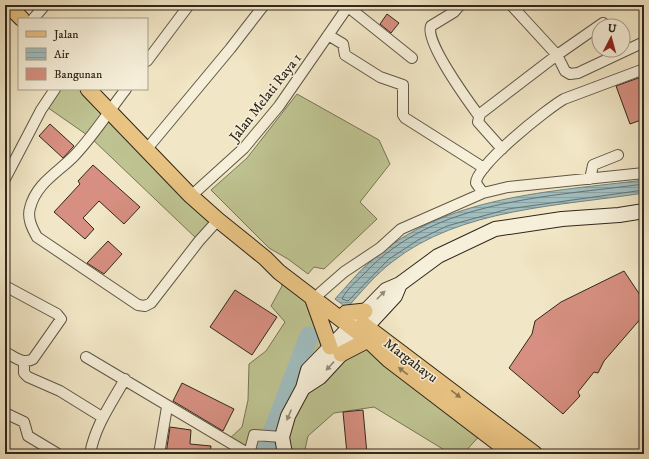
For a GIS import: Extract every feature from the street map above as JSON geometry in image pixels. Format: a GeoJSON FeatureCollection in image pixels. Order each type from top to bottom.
{"type":"FeatureCollection","features":[{"type":"Feature","properties":{"kind":"main road"},"geometry":{"type":"LineString","coordinates":[[8,5],[21,18]]}},
{"type":"Feature","properties":{"kind":"main road"},"geometry":{"type":"LineString","coordinates":[[89,90],[191,196],[218,220],[265,258],[279,272],[362,325],[389,360],[512,454]]}},
{"type":"Feature","properties":{"kind":"main road"},"geometry":{"type":"LineString","coordinates":[[265,258],[285,267],[316,295],[336,350],[362,325]]}},
{"type":"Feature","properties":{"kind":"main road","name":"Margahayu"},"geometry":{"type":"LineString","coordinates":[[362,325],[535,454]]}},
{"type":"Feature","properties":{"kind":"street"},"geometry":{"type":"LineString","coordinates":[[34,18],[45,5]]}},
{"type":"Feature","properties":{"kind":"street"},"geometry":{"type":"LineString","coordinates":[[148,60],[189,5]]}},
{"type":"Feature","properties":{"kind":"street"},"geometry":{"type":"LineString","coordinates":[[146,150],[230,49],[264,5]]}},
{"type":"Feature","properties":{"kind":"street"},"geometry":{"type":"LineString","coordinates":[[460,5],[454,12],[431,26],[430,30],[435,50],[478,116],[478,122],[502,149]]}},
{"type":"Feature","properties":{"kind":"street"},"geometry":{"type":"LineString","coordinates":[[511,5],[557,55],[565,70],[573,74],[644,42]]}},
{"type":"Feature","properties":{"kind":"street"},"geometry":{"type":"LineString","coordinates":[[344,7],[412,58]]}},
{"type":"Feature","properties":{"kind":"street","name":"Jalan Melati Raya 1"},"geometry":{"type":"LineString","coordinates":[[191,196],[244,148],[279,106],[328,35],[344,7]]}},
{"type":"Feature","properties":{"kind":"street"},"geometry":{"type":"LineString","coordinates":[[478,116],[557,55],[591,31]]}},
{"type":"Feature","properties":{"kind":"street"},"geometry":{"type":"LineString","coordinates":[[328,35],[343,44],[345,55],[380,77],[403,85],[404,118],[484,168]]}},
{"type":"Feature","properties":{"kind":"street"},"geometry":{"type":"LineString","coordinates":[[483,193],[476,186],[476,180],[484,168],[502,149],[544,112],[564,99],[644,69]]}},
{"type":"Feature","properties":{"kind":"street"},"geometry":{"type":"LineString","coordinates":[[5,179],[41,110],[54,90]]}},
{"type":"Feature","properties":{"kind":"street"},"geometry":{"type":"LineString","coordinates":[[125,90],[75,156],[47,179],[39,190],[30,208],[30,224],[37,237],[138,306],[145,306],[151,303],[199,241],[218,220]]}},
{"type":"Feature","properties":{"kind":"street"},"geometry":{"type":"LineString","coordinates":[[590,179],[593,165],[618,155]]}},
{"type":"Feature","properties":{"kind":"street"},"geometry":{"type":"LineString","coordinates":[[316,295],[344,272],[380,248],[401,229],[483,193],[508,187],[644,173]]}},
{"type":"Feature","properties":{"kind":"street"},"geometry":{"type":"LineString","coordinates":[[284,454],[282,437],[288,416],[303,388],[308,370],[336,350],[395,296],[400,284],[438,256],[495,229],[562,219],[619,215],[644,211]]}},
{"type":"Feature","properties":{"kind":"street"},"geometry":{"type":"LineString","coordinates":[[5,286],[57,314],[61,319],[33,359],[24,362],[5,352]]}},
{"type":"Feature","properties":{"kind":"street"},"geometry":{"type":"LineString","coordinates":[[86,358],[125,379],[167,407],[249,454],[254,434],[282,437]]}},
{"type":"Feature","properties":{"kind":"street"},"geometry":{"type":"LineString","coordinates":[[24,362],[24,374],[28,377],[60,391],[102,417]]}},
{"type":"Feature","properties":{"kind":"street"},"geometry":{"type":"LineString","coordinates":[[90,454],[92,440],[102,417],[125,379]]}},
{"type":"Feature","properties":{"kind":"street"},"geometry":{"type":"LineString","coordinates":[[159,454],[167,407]]}},
{"type":"Feature","properties":{"kind":"street"},"geometry":{"type":"LineString","coordinates":[[5,413],[24,422],[28,436],[56,454]]}},
{"type":"Feature","properties":{"kind":"green space"},"geometry":{"type":"Polygon","coordinates":[[[54,90],[89,90],[218,220],[199,241],[90,137],[44,105],[54,90]]]}},
{"type":"Feature","properties":{"kind":"green space"},"geometry":{"type":"Polygon","coordinates":[[[297,94],[379,140],[390,164],[360,202],[377,219],[324,269],[314,267],[308,274],[288,259],[269,248],[211,190],[247,158],[297,94]]]}},
{"type":"Feature","properties":{"kind":"green space"},"geometry":{"type":"Polygon","coordinates":[[[279,272],[312,297],[330,347],[368,340],[483,432],[463,454],[451,454],[374,407],[334,413],[308,436],[304,454],[249,454],[227,441],[242,427],[248,400],[249,364],[266,351],[285,322],[271,306],[282,286],[279,272]]]}},
{"type":"Feature","properties":{"kind":"water"},"geometry":{"type":"Polygon","coordinates":[[[644,180],[644,193],[512,212],[448,230],[419,244],[392,262],[374,278],[347,308],[335,299],[357,274],[371,261],[400,239],[432,222],[465,210],[500,200],[573,188],[644,180]]]}},
{"type":"Feature","properties":{"kind":"building"},"geometry":{"type":"Polygon","coordinates":[[[387,14],[399,23],[391,33],[380,24],[387,14]]]}},
{"type":"Feature","properties":{"kind":"building"},"geometry":{"type":"Polygon","coordinates":[[[644,76],[644,119],[630,124],[616,86],[644,76]]]}},
{"type":"Feature","properties":{"kind":"building"},"geometry":{"type":"Polygon","coordinates":[[[50,124],[74,146],[63,158],[39,136],[50,124]]]}},
{"type":"Feature","properties":{"kind":"building"},"geometry":{"type":"Polygon","coordinates":[[[93,165],[140,207],[124,224],[99,201],[83,218],[94,229],[85,239],[54,212],[80,184],[78,181],[93,165]]]}},
{"type":"Feature","properties":{"kind":"building"},"geometry":{"type":"Polygon","coordinates":[[[108,241],[122,254],[104,274],[87,263],[108,241]]]}},
{"type":"Feature","properties":{"kind":"building"},"geometry":{"type":"Polygon","coordinates":[[[624,271],[644,301],[644,308],[641,311],[643,316],[604,361],[598,373],[594,372],[578,392],[580,396],[563,414],[509,368],[532,334],[535,321],[561,302],[624,271]]]}},
{"type":"Feature","properties":{"kind":"building"},"geometry":{"type":"Polygon","coordinates":[[[235,290],[277,317],[252,355],[210,327],[235,290]]]}},
{"type":"Feature","properties":{"kind":"building"},"geometry":{"type":"Polygon","coordinates":[[[182,383],[234,409],[223,431],[173,401],[182,383]]]}},
{"type":"Feature","properties":{"kind":"building"},"geometry":{"type":"Polygon","coordinates":[[[363,410],[367,454],[347,454],[343,412],[363,410]]]}},
{"type":"Feature","properties":{"kind":"building"},"geometry":{"type":"Polygon","coordinates":[[[170,427],[191,430],[190,444],[211,446],[210,454],[166,454],[170,427]]]}},
{"type":"Feature","properties":{"kind":"waterway"},"geometry":{"type":"LineString","coordinates":[[264,454],[309,336]]}}]}
